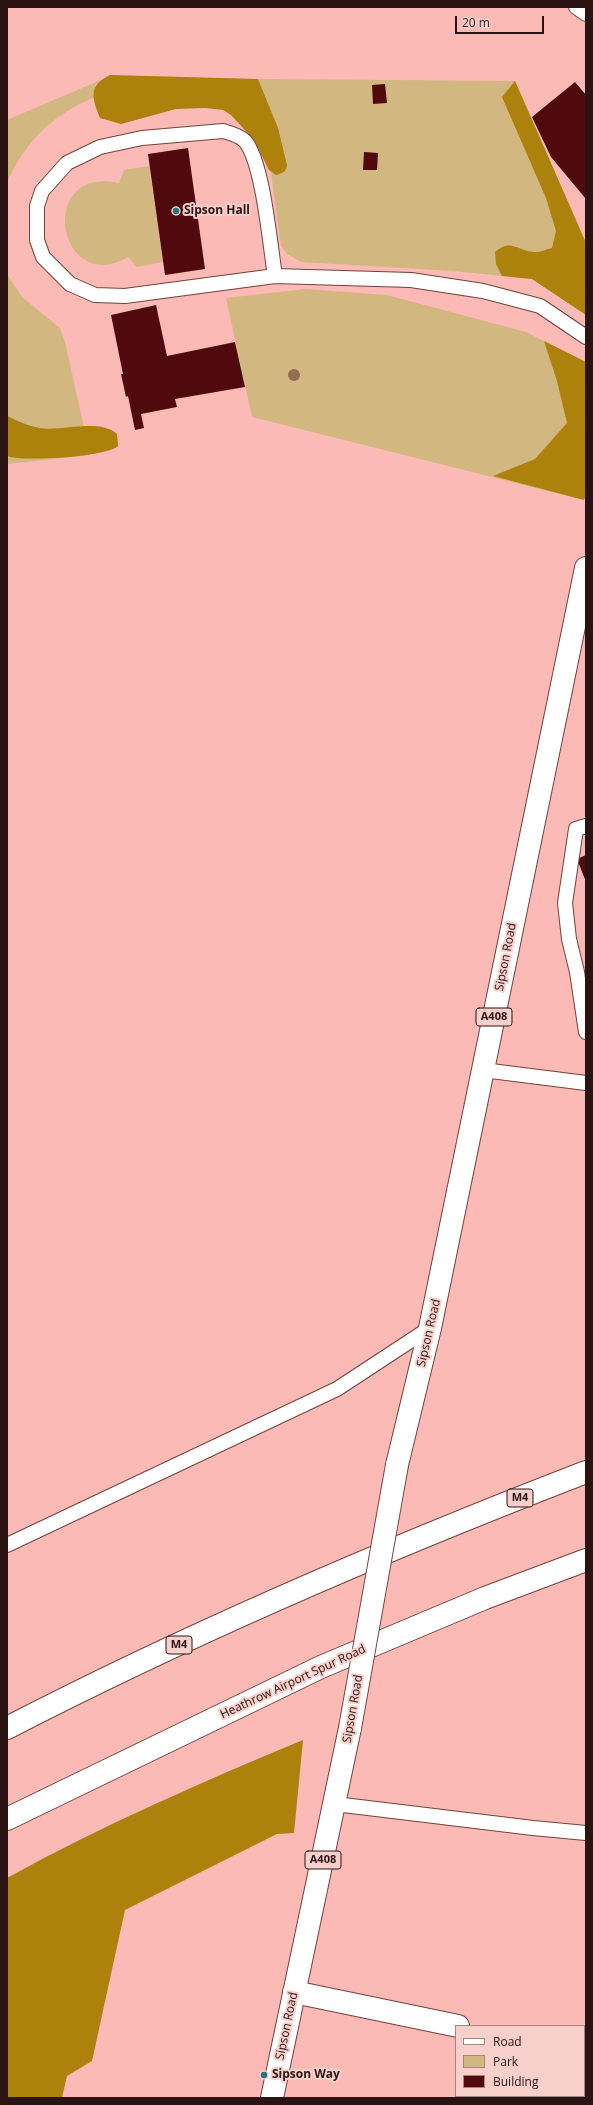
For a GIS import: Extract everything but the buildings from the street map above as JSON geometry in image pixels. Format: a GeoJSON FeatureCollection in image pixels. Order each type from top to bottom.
{"type":"FeatureCollection","features":[{"type":"Feature","properties":{"kind":"main road","name":"Sipson Road"},"geometry":{"type":"LineString","coordinates":[[272,2098],[335,1804],[397,1465],[430,1328],[586,568]]}},
{"type":"Feature","properties":{"kind":"main road","name":"M4"},"geometry":{"type":"LineString","coordinates":[[7,1728],[270,1602],[454,1523],[586,1472]]}},
{"type":"Feature","properties":{"kind":"main road","name":"Heathrow Airport Spur Road"},"geometry":{"type":"LineString","coordinates":[[7,1819],[321,1668],[485,1598],[586,1560]]}},
{"type":"Feature","properties":{"kind":"main road"},"geometry":{"type":"LineString","coordinates":[[294,1992],[455,2025]]}},
{"type":"Feature","properties":{"kind":"lane"},"geometry":{"type":"LineString","coordinates":[[576,7],[586,14]]}},
{"type":"Feature","properties":{"kind":"lane"},"geometry":{"type":"LineString","coordinates":[[275,276],[259,170],[245,141],[234,134],[223,130],[142,138],[100,147],[67,163],[42,191],[37,206],[35,221],[37,240],[43,257],[70,284],[95,295],[125,296],[275,276],[411,280],[483,291],[540,306],[586,337]]}},
{"type":"Feature","properties":{"kind":"lane"},"geometry":{"type":"LineString","coordinates":[[586,826],[576,829],[565,903],[568,939],[577,972],[586,1032]]}},
{"type":"Feature","properties":{"kind":"lane"},"geometry":{"type":"LineString","coordinates":[[483,1070],[586,1083]]}},
{"type":"Feature","properties":{"kind":"lane"},"geometry":{"type":"LineString","coordinates":[[7,1545],[337,1389],[430,1328]]}},
{"type":"Feature","properties":{"kind":"lane"},"geometry":{"type":"LineString","coordinates":[[335,1804],[586,1833]]}},
{"type":"Feature","properties":{"kind":"green space"},"geometry":{"type":"Polygon","coordinates":[[[103,79],[95,85],[95,97],[66,112],[42,130],[23,154],[7,182],[7,120],[103,79]]]}},
{"type":"Feature","properties":{"kind":"green space"},"geometry":{"type":"Polygon","coordinates":[[[258,79],[515,81],[586,243],[586,315],[532,279],[453,271],[301,262],[287,254],[281,246],[258,79]]]}},
{"type":"Feature","properties":{"kind":"green space"},"geometry":{"type":"Polygon","coordinates":[[[149,166],[163,262],[137,267],[128,257],[104,265],[85,260],[72,247],[66,229],[66,209],[75,193],[92,183],[119,183],[124,170],[149,166]]]}},
{"type":"Feature","properties":{"kind":"green space"},"geometry":{"type":"Polygon","coordinates":[[[7,274],[22,297],[60,328],[65,342],[90,455],[7,464],[7,274]]]}},
{"type":"Feature","properties":{"kind":"green space"},"geometry":{"type":"Polygon","coordinates":[[[306,289],[387,295],[526,332],[586,362],[586,495],[584,500],[252,417],[226,298],[306,289]]]}},
{"type":"Feature","properties":{"kind":"shaded area"},"geometry":{"type":"Polygon","coordinates":[[[110,75],[258,79],[278,128],[287,165],[285,171],[276,175],[269,170],[254,140],[231,115],[223,110],[205,108],[176,109],[121,124],[100,118],[94,98],[95,88],[98,83],[110,75]]]}},
{"type":"Feature","properties":{"kind":"shaded area"},"geometry":{"type":"Polygon","coordinates":[[[515,81],[586,243],[586,315],[532,279],[502,276],[496,264],[495,252],[505,246],[514,246],[536,252],[552,248],[556,231],[546,198],[502,97],[515,81]]]}},
{"type":"Feature","properties":{"kind":"shaded area"},"geometry":{"type":"Polygon","coordinates":[[[544,341],[586,362],[586,495],[584,500],[493,476],[535,459],[567,423],[557,381],[544,341]]]}},
{"type":"Feature","properties":{"kind":"shaded area"},"geometry":{"type":"Polygon","coordinates":[[[7,416],[27,425],[40,428],[49,429],[90,426],[109,429],[117,434],[118,446],[111,450],[82,456],[29,459],[7,456],[7,416]]]}},
{"type":"Feature","properties":{"kind":"shaded area"},"geometry":{"type":"Polygon","coordinates":[[[303,1740],[294,1833],[277,1834],[125,1910],[92,2061],[67,2076],[62,2098],[7,2098],[7,1878],[116,1822],[303,1740]]]}},
{"type":"Feature","properties":{"kind":"place","name":"Sipson Hall"},"geometry":{"type":"Point","coordinates":[176,211]}},
{"type":"Feature","properties":{"kind":"place","name":"Sipson Way"},"geometry":{"type":"Point","coordinates":[264,2075]}}]}
